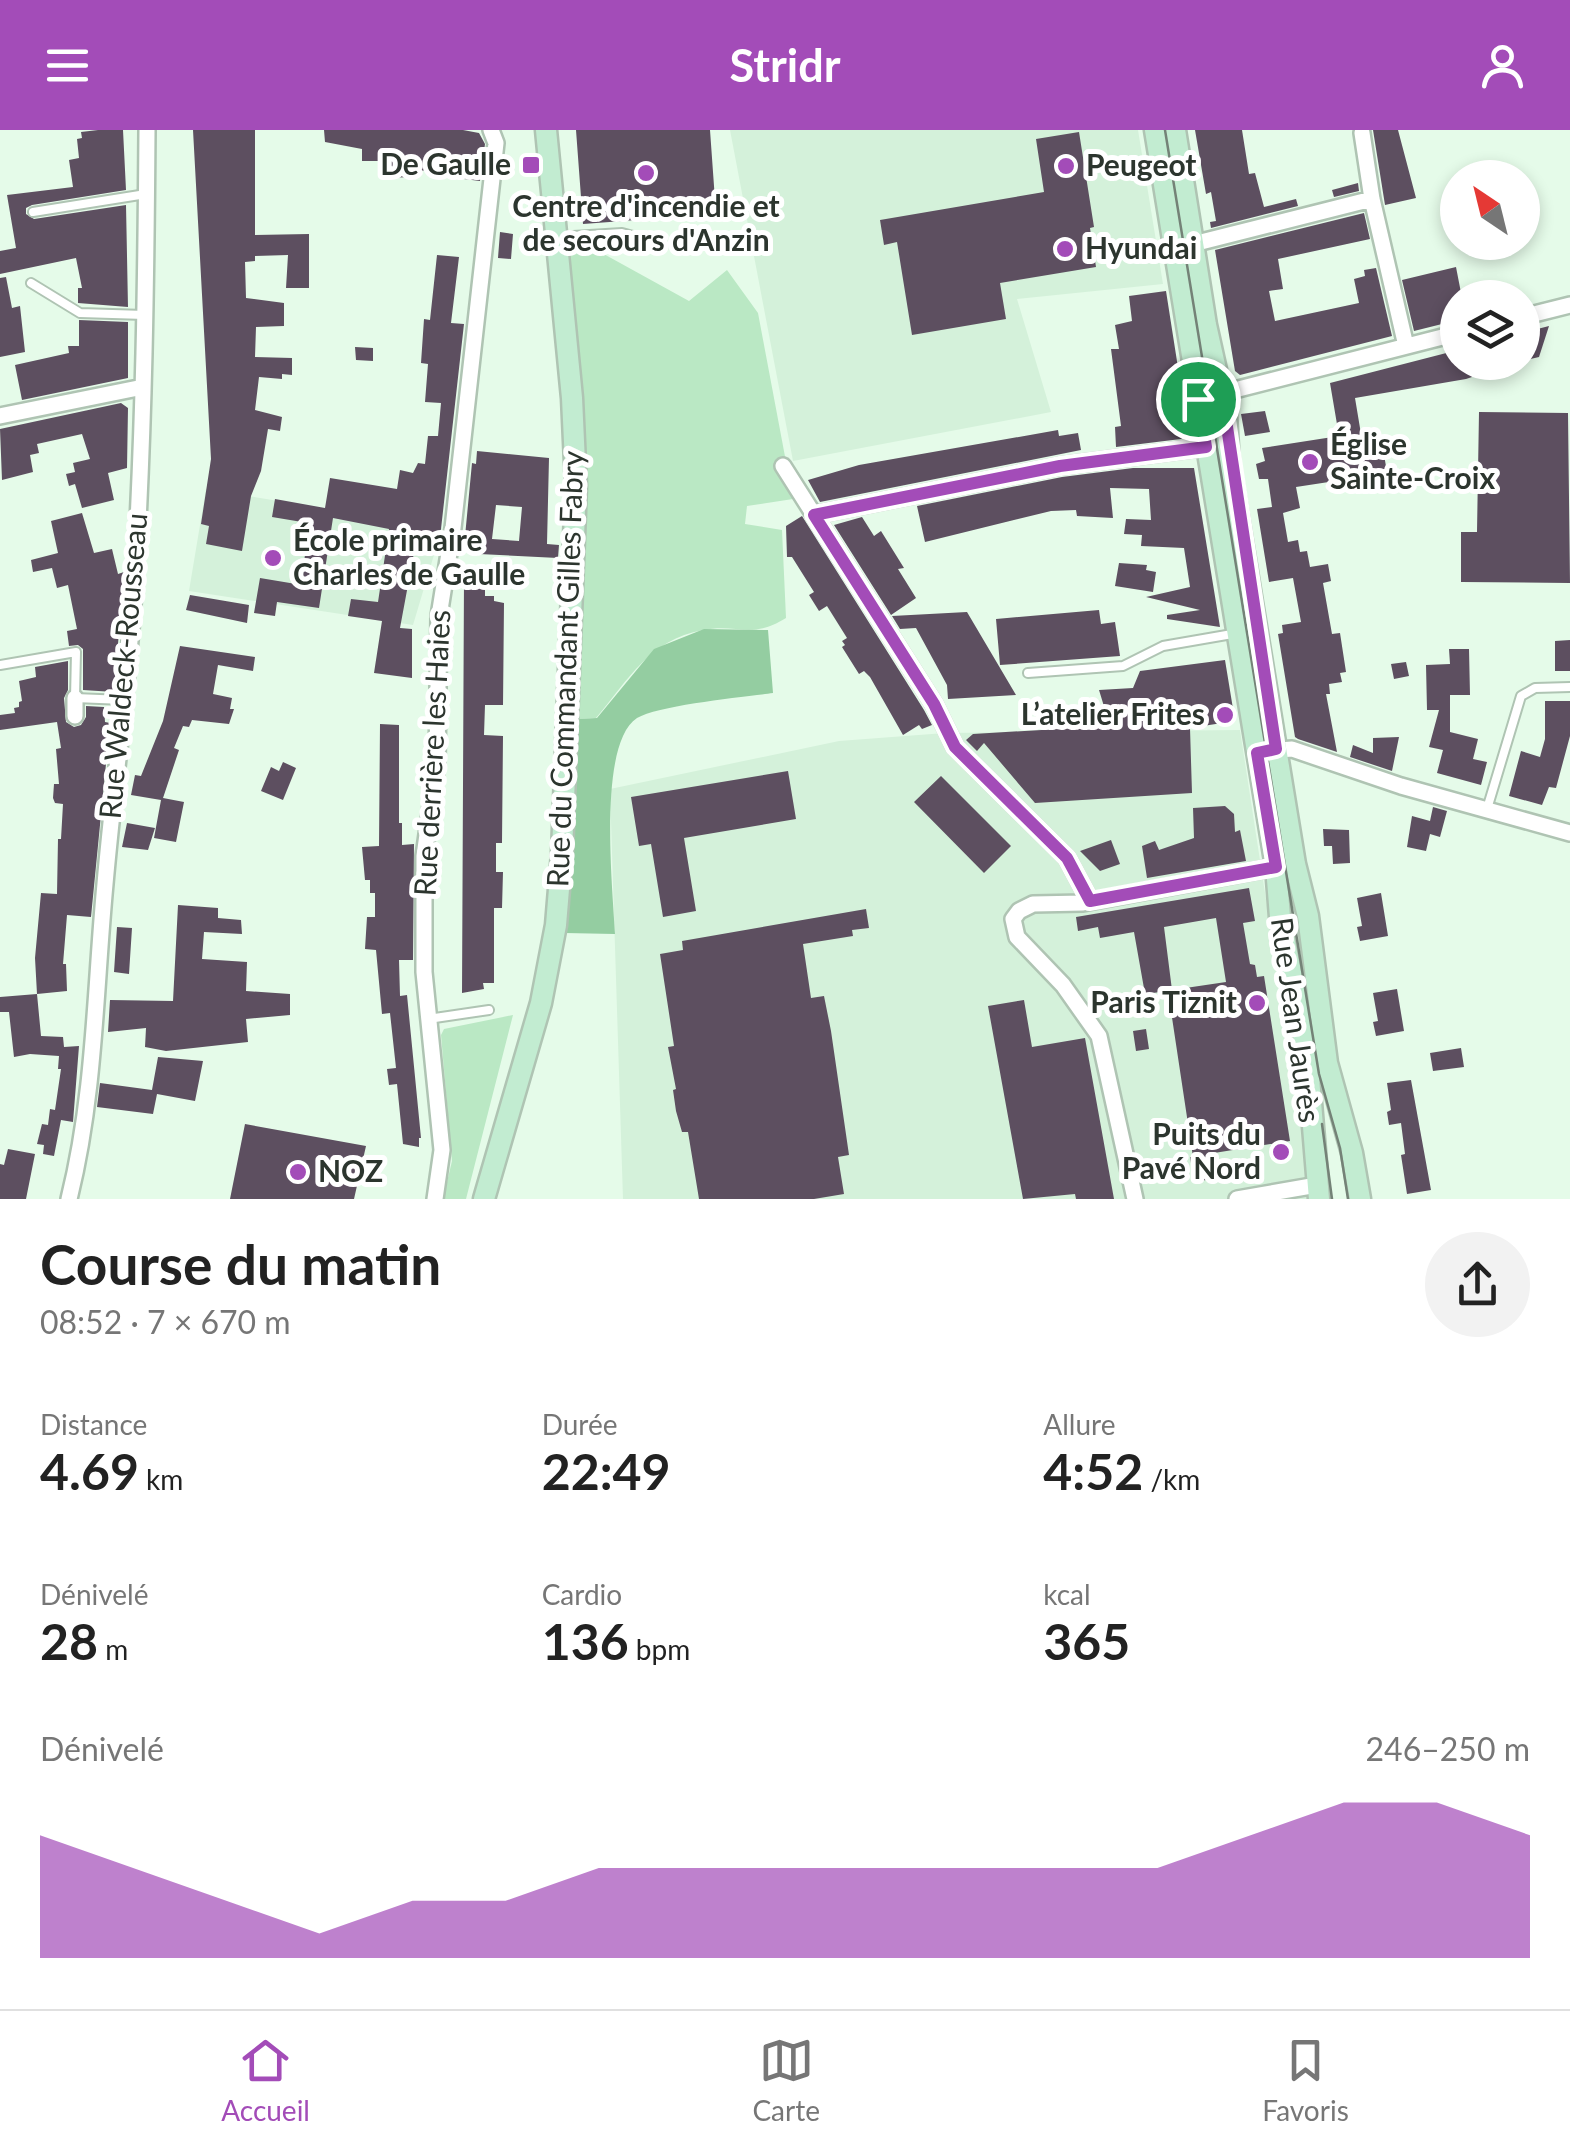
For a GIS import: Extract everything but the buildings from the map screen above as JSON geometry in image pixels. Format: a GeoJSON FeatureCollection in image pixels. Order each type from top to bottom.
{"type":"FeatureCollection","features":[{"type":"Feature","properties":{"kind":"main road","name":"Rue du Commandant Gilles Fabry"},"geometry":{"type":"LineString","coordinates":[[484,1199],[542,1004],[561,876],[576,485],[572,398],[546,130]]}},
{"type":"Feature","properties":{"kind":"main road","name":"Rue Jean Jaurès"},"geometry":{"type":"LineString","coordinates":[[1155,130],[1238,633],[1266,751],[1280,916],[1308,1069],[1318,1192]]}},
{"type":"Feature","properties":{"kind":"main road"},"geometry":{"type":"LineString","coordinates":[[1174,130],[1222,394],[1266,751],[1308,916],[1328,1063],[1360,1199]]}},
{"type":"Feature","properties":{"kind":"street","name":"Rue Waldeck-Rousseau"},"geometry":{"type":"LineString","coordinates":[[70,1199],[91,1080],[105,881],[130,645],[143,388],[147,130]]}},
{"type":"Feature","properties":{"kind":"street","name":"Rue derrière les Haies"},"geometry":{"type":"LineString","coordinates":[[435,1199],[442,1150],[423,948],[424,856],[438,747],[440,616],[496,143],[491,130]]}},
{"type":"Feature","properties":{"kind":"street"},"geometry":{"type":"LineString","coordinates":[[1362,133],[1372,199],[1406,346]]}},
{"type":"Feature","properties":{"kind":"street"},"geometry":{"type":"LineString","coordinates":[[1193,244],[1372,199]]}},
{"type":"Feature","properties":{"kind":"street"},"geometry":{"type":"LineString","coordinates":[[1540,312],[1570,305]]}},
{"type":"Feature","properties":{"kind":"street"},"geometry":{"type":"LineString","coordinates":[[1198,399],[1440,338]]}},
{"type":"Feature","properties":{"kind":"street"},"geometry":{"type":"LineString","coordinates":[[0,416],[143,388]]}},
{"type":"Feature","properties":{"kind":"street"},"geometry":{"type":"LineString","coordinates":[[814,515],[1060,466],[1206,447]]}},
{"type":"Feature","properties":{"kind":"street"},"geometry":{"type":"LineString","coordinates":[[784,466],[934,704],[955,747],[1067,858],[1090,901]]}},
{"type":"Feature","properties":{"kind":"street"},"geometry":{"type":"LineString","coordinates":[[75,716],[76,698]]}},
{"type":"Feature","properties":{"kind":"street"},"geometry":{"type":"LineString","coordinates":[[1266,751],[1292,749],[1401,786],[1570,832]]}},
{"type":"Feature","properties":{"kind":"street"},"geometry":{"type":"LineString","coordinates":[[1135,1199],[1099,1036],[1063,985],[1017,936],[1013,927],[1015,915],[1027,906],[1090,901],[1276,867]]}},
{"type":"Feature","properties":{"kind":"street"},"geometry":{"type":"LineString","coordinates":[[1237,1199],[1318,1192]]}},
{"type":"Feature","properties":{"kind":"lane"},"geometry":{"type":"LineString","coordinates":[[33,212],[146,194]]}},
{"type":"Feature","properties":{"kind":"lane"},"geometry":{"type":"LineString","coordinates":[[557,237],[614,232],[648,240]]}},
{"type":"Feature","properties":{"kind":"lane"},"geometry":{"type":"LineString","coordinates":[[31,282],[80,314],[145,315]]}},
{"type":"Feature","properties":{"kind":"lane"},"geometry":{"type":"LineString","coordinates":[[1028,673],[1123,666],[1162,646],[1238,633]]}},
{"type":"Feature","properties":{"kind":"lane"},"geometry":{"type":"LineString","coordinates":[[0,665],[76,652],[76,698],[124,700]]}},
{"type":"Feature","properties":{"kind":"lane"},"geometry":{"type":"LineString","coordinates":[[1487,809],[1521,696],[1535,688],[1570,687]]}},
{"type":"Feature","properties":{"kind":"lane"},"geometry":{"type":"LineString","coordinates":[[428,1019],[489,1010]]}},
{"type":"Feature","properties":{"kind":"shaded area"},"geometry":{"type":"Polygon","coordinates":[[[730,130],[1138,130],[1163,284],[1017,299],[1051,412],[793,461],[730,130]]]}},
{"type":"Feature","properties":{"kind":"shaded area"},"geometry":{"type":"Polygon","coordinates":[[[582,242],[689,301],[727,270],[758,313],[793,499],[747,506],[745,524],[782,530],[786,618],[754,630],[715,628],[668,642],[642,663],[596,718],[579,719],[584,421],[569,255],[582,242]]]}},
{"type":"Feature","properties":{"kind":"shaded area","name":"École primaire Charles de Gaulle"},"geometry":{"type":"Polygon","coordinates":[[[206,489],[442,528],[413,625],[189,591],[206,489]]]}},
{"type":"Feature","properties":{"kind":"shaded area"},"geometry":{"type":"Polygon","coordinates":[[[1240,730],[1312,1199],[623,1199],[610,789],[839,741],[945,733],[1240,730]]]}},
{"type":"Feature","properties":{"kind":"shaded area"},"geometry":{"type":"Polygon","coordinates":[[[513,1015],[466,1199],[443,1199],[452,1161],[441,1035],[444,1029],[513,1015]]]}},
{"type":"Feature","properties":{"kind":"green space"},"geometry":{"type":"Polygon","coordinates":[[[704,629],[768,630],[773,693],[648,713],[637,718],[624,733],[616,757],[610,819],[615,934],[565,933],[579,719],[597,718],[654,649],[704,629]]]}},
{"type":"Feature","properties":{"kind":"tram line"},"geometry":{"type":"LineString","coordinates":[[1165,130],[1319,1074],[1340,1148],[1348,1199]]}},
{"type":"Feature","properties":{"kind":"tram line"},"geometry":{"type":"LineString","coordinates":[[1322,1124],[1332,1199]]}},
{"type":"Feature","properties":{"kind":"place","name":"De Gaulle"},"geometry":{"type":"Point","coordinates":[531,165]}},
{"type":"Feature","properties":{"kind":"place","name":"Peugeot"},"geometry":{"type":"Point","coordinates":[1066,166]}},
{"type":"Feature","properties":{"kind":"place","name":"Centre d'incendie et de secours d'Anzin"},"geometry":{"type":"Point","coordinates":[646,173]}},
{"type":"Feature","properties":{"kind":"place","name":"Hyundai"},"geometry":{"type":"Point","coordinates":[1065,249]}},
{"type":"Feature","properties":{"kind":"place","name":"Église Sainte-Croix"},"geometry":{"type":"Point","coordinates":[1310,462]}},
{"type":"Feature","properties":{"kind":"place","name":"École primaire Charles de Gaulle"},"geometry":{"type":"Point","coordinates":[273,558]}},
{"type":"Feature","properties":{"kind":"place","name":"L’atelier Frites"},"geometry":{"type":"Point","coordinates":[1225,715]}},
{"type":"Feature","properties":{"kind":"place","name":"Paris Tiznit"},"geometry":{"type":"Point","coordinates":[1257,1003]}},
{"type":"Feature","properties":{"kind":"place","name":"Puits du Pavé Nord"},"geometry":{"type":"Point","coordinates":[1281,1152]}},
{"type":"Feature","properties":{"kind":"place","name":"NOZ"},"geometry":{"type":"Point","coordinates":[298,1172]}},
{"type":"Feature","properties":{"kind":"route"},"geometry":{"type":"LineString","coordinates":[[1222,394],[1226,415],[1230,462],[1276,749],[1257,753],[1276,867],[1090,901],[1067,858],[955,747],[934,704],[814,515],[1060,466],[1206,447],[1198,399],[1222,394]]}}]}
